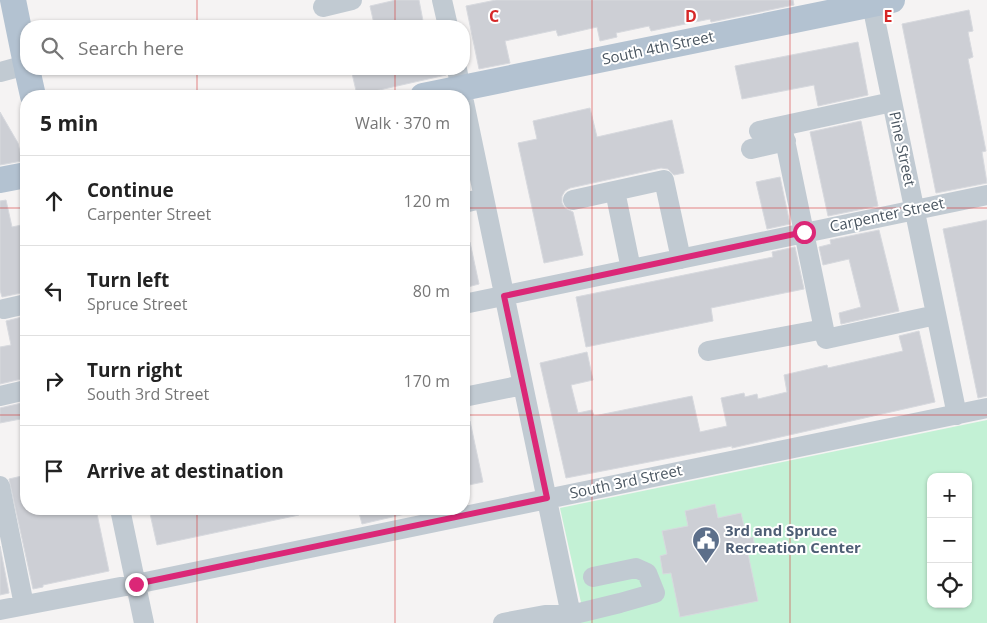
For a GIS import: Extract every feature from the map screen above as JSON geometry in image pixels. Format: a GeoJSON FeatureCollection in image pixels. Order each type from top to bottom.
{"type":"FeatureCollection","features":[{"type":"Feature","properties":{"kind":"main road"},"geometry":{"type":"LineString","coordinates":[[13,0],[20,33]]}},
{"type":"Feature","properties":{"kind":"main road","name":"South 4th Street"},"geometry":{"type":"LineString","coordinates":[[461,89],[878,1]]}},
{"type":"Feature","properties":{"kind":"main road"},"geometry":{"type":"LineString","coordinates":[[29,75],[32,90]]}},
{"type":"Feature","properties":{"kind":"main road"},"geometry":{"type":"LineString","coordinates":[[0,180],[20,176]]}},
{"type":"Feature","properties":{"kind":"street"},"geometry":{"type":"LineString","coordinates":[[322,7],[352,0]]}},
{"type":"Feature","properties":{"kind":"street"},"geometry":{"type":"LineString","coordinates":[[442,0],[447,20]]}},
{"type":"Feature","properties":{"kind":"street","name":"Pine Street"},"geometry":{"type":"LineString","coordinates":[[878,1],[892,102],[957,415]]}},
{"type":"Feature","properties":{"kind":"street"},"geometry":{"type":"LineString","coordinates":[[0,72],[20,68]]}},
{"type":"Feature","properties":{"kind":"street"},"geometry":{"type":"LineString","coordinates":[[750,149],[784,134],[892,102]]}},
{"type":"Feature","properties":{"kind":"street"},"geometry":{"type":"LineString","coordinates":[[759,131],[784,134]]}},
{"type":"Feature","properties":{"kind":"street"},"geometry":{"type":"LineString","coordinates":[[470,132],[571,615]]}},
{"type":"Feature","properties":{"kind":"street"},"geometry":{"type":"LineString","coordinates":[[784,134],[826,339],[936,315]]}},
{"type":"Feature","properties":{"kind":"street"},"geometry":{"type":"LineString","coordinates":[[573,200],[664,180],[681,259]]}},
{"type":"Feature","properties":{"kind":"street"},"geometry":{"type":"LineString","coordinates":[[614,191],[631,269]]}},
{"type":"Feature","properties":{"kind":"street","name":"Carpenter Street"},"geometry":{"type":"LineString","coordinates":[[470,303],[987,195]]}},
{"type":"Feature","properties":{"kind":"street"},"geometry":{"type":"LineString","coordinates":[[470,202],[484,198]]}},
{"type":"Feature","properties":{"kind":"street"},"geometry":{"type":"LineString","coordinates":[[4,309],[20,305]]}},
{"type":"Feature","properties":{"kind":"street"},"geometry":{"type":"LineString","coordinates":[[708,351],[824,329]]}},
{"type":"Feature","properties":{"kind":"street"},"geometry":{"type":"LineString","coordinates":[[470,396],[523,385]]}},
{"type":"Feature","properties":{"kind":"street"},"geometry":{"type":"LineString","coordinates":[[0,396],[20,391]]}},
{"type":"Feature","properties":{"kind":"street","name":"South 3rd Street"},"geometry":{"type":"LineString","coordinates":[[470,514],[987,408]]}},
{"type":"Feature","properties":{"kind":"street"},"geometry":{"type":"LineString","coordinates":[[0,486],[24,605]]}},
{"type":"Feature","properties":{"kind":"street"},"geometry":{"type":"LineString","coordinates":[[121,515],[144,623]]}},
{"type":"Feature","properties":{"kind":"street","name":"South 3rd Street"},"geometry":{"type":"LineString","coordinates":[[0,610],[136,584],[466,515]]}},
{"type":"Feature","properties":{"kind":"street"},"geometry":{"type":"LineString","coordinates":[[503,623],[545,614],[571,615],[620,604],[655,593],[647,573],[636,568],[593,577]]}},
{"type":"Feature","properties":{"kind":"green space"},"geometry":{"type":"Polygon","coordinates":[[[987,420],[987,623],[572,623],[584,616],[560,508],[987,420]]]}},
{"type":"Feature","properties":{"kind":"building"},"geometry":{"type":"Polygon","coordinates":[[[396,0],[419,0],[423,20],[373,20],[370,6],[396,0]]]}},
{"type":"Feature","properties":{"kind":"building"},"geometry":{"type":"Polygon","coordinates":[[[496,0],[793,0],[794,5],[711,22],[710,19],[651,31],[649,26],[616,33],[617,37],[600,41],[597,27],[558,36],[556,30],[505,41],[510,63],[479,69],[466,6],[496,0]]]}},
{"type":"Feature","properties":{"kind":"building"},"geometry":{"type":"Polygon","coordinates":[[[969,10],[973,31],[968,32],[973,57],[968,59],[986,151],[982,152],[987,183],[936,193],[902,24],[969,10]]]}},
{"type":"Feature","properties":{"kind":"building"},"geometry":{"type":"Polygon","coordinates":[[[858,42],[868,95],[818,106],[814,85],[742,99],[735,66],[858,42]]]}},
{"type":"Feature","properties":{"kind":"building"},"geometry":{"type":"Polygon","coordinates":[[[352,75],[446,75],[379,90],[356,90],[352,75]]]}},
{"type":"Feature","properties":{"kind":"building"},"geometry":{"type":"Polygon","coordinates":[[[590,108],[597,137],[672,120],[684,173],[674,175],[668,169],[661,168],[570,188],[565,191],[562,196],[562,203],[565,208],[573,212],[583,255],[544,263],[518,143],[537,139],[533,121],[590,108]]]}},
{"type":"Feature","properties":{"kind":"building"},"geometry":{"type":"Polygon","coordinates":[[[0,112],[18,143],[20,161],[0,165],[0,112]]]}},
{"type":"Feature","properties":{"kind":"building"},"geometry":{"type":"Polygon","coordinates":[[[861,121],[878,206],[828,216],[810,132],[861,121]]]}},
{"type":"Feature","properties":{"kind":"building"},"geometry":{"type":"Polygon","coordinates":[[[780,177],[790,224],[767,229],[756,182],[780,177]]]}},
{"type":"Feature","properties":{"kind":"building"},"geometry":{"type":"Polygon","coordinates":[[[6,200],[12,227],[20,225],[20,293],[2,297],[0,290],[0,201],[6,200]]]}},
{"type":"Feature","properties":{"kind":"building"},"geometry":{"type":"Polygon","coordinates":[[[987,220],[987,396],[978,398],[943,229],[987,220]]]}},
{"type":"Feature","properties":{"kind":"building"},"geometry":{"type":"Polygon","coordinates":[[[879,230],[899,311],[841,324],[839,313],[861,307],[849,259],[823,265],[819,247],[831,244],[830,240],[879,230]]]}},
{"type":"Feature","properties":{"kind":"building"},"geometry":{"type":"Polygon","coordinates":[[[470,242],[479,284],[470,286],[470,242]]]}},
{"type":"Feature","properties":{"kind":"building"},"geometry":{"type":"Polygon","coordinates":[[[795,247],[804,289],[711,308],[713,321],[586,347],[576,297],[773,257],[772,252],[795,247]]]}},
{"type":"Feature","properties":{"kind":"building"},"geometry":{"type":"Polygon","coordinates":[[[20,318],[20,379],[0,384],[0,347],[11,345],[6,321],[20,318]]]}},
{"type":"Feature","properties":{"kind":"building"},"geometry":{"type":"Polygon","coordinates":[[[919,331],[935,402],[732,448],[732,446],[566,478],[540,363],[587,352],[593,380],[571,385],[578,413],[592,410],[594,416],[692,396],[700,432],[727,426],[721,398],[744,393],[745,397],[757,394],[758,399],[787,392],[784,375],[827,365],[828,368],[903,351],[899,336],[919,331]]]}},
{"type":"Feature","properties":{"kind":"building"},"geometry":{"type":"Polygon","coordinates":[[[20,403],[20,419],[0,423],[0,408],[20,403]]]}},
{"type":"Feature","properties":{"kind":"building"},"geometry":{"type":"Polygon","coordinates":[[[470,421],[483,482],[470,485],[470,421]]]}},
{"type":"Feature","properties":{"kind":"building"},"geometry":{"type":"Polygon","coordinates":[[[20,476],[20,515],[97,515],[109,571],[43,585],[43,587],[33,589],[9,479],[20,476]]]}},
{"type":"Feature","properties":{"kind":"building","name":"3rd and Spruce Recreation Center"},"geometry":{"type":"Polygon","coordinates":[[[715,504],[718,518],[741,513],[747,539],[753,537],[756,552],[748,554],[758,601],[680,617],[671,573],[663,574],[660,556],[667,554],[662,531],[688,526],[685,511],[715,504]]]}},
{"type":"Feature","properties":{"kind":"building"},"geometry":{"type":"Polygon","coordinates":[[[150,515],[299,515],[157,545],[150,515]]]}},
{"type":"Feature","properties":{"kind":"building"},"geometry":{"type":"Polygon","coordinates":[[[360,515],[401,515],[362,524],[360,515]]]}},
{"type":"Feature","properties":{"kind":"building"},"geometry":{"type":"Polygon","coordinates":[[[0,546],[9,593],[0,595],[0,546]]]}},
{"type":"Feature","properties":{"kind":"place","name":"3rd and Spruce Recreation Center"},"geometry":{"type":"Point","coordinates":[706,564]}},
{"type":"Feature","properties":{"kind":"route"},"geometry":{"type":"LineString","coordinates":[[136,584],[547,498],[504,296],[804,232]]}}]}
